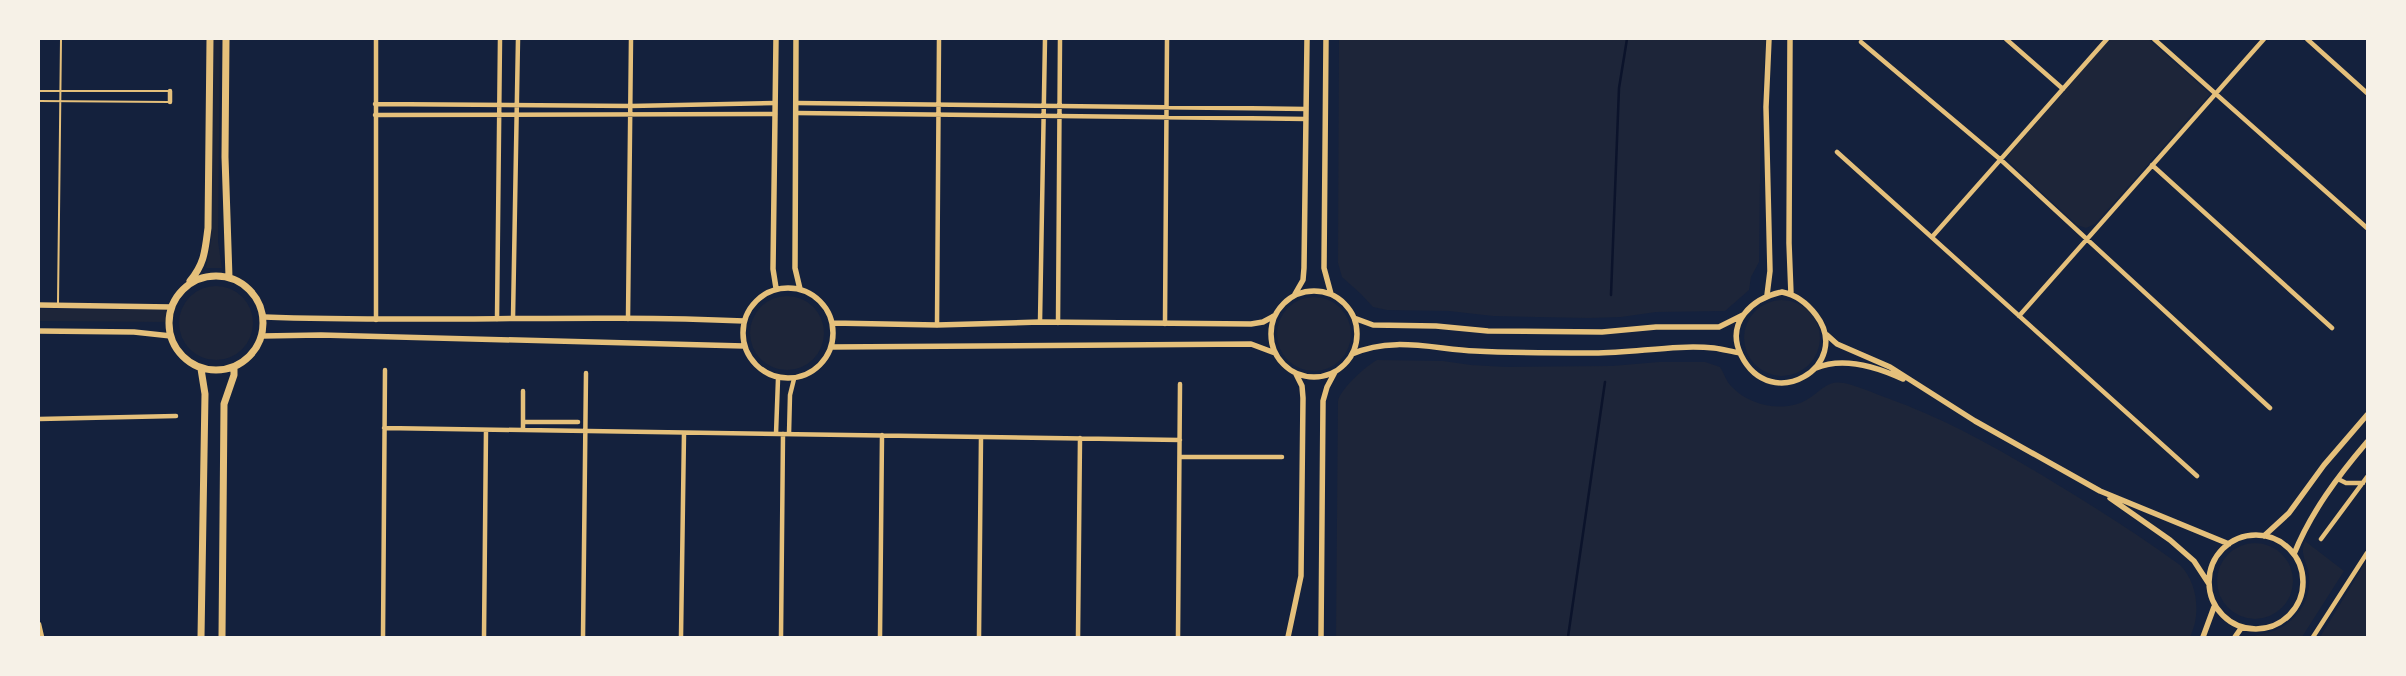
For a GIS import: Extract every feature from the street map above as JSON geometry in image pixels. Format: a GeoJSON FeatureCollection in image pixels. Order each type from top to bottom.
{"type":"FeatureCollection","features":[{"type":"Feature","properties":{"kind":"main road"},"geometry":{"type":"LineString","coordinates":[[187,286],[197,279],[209,276],[229,277],[248,287],[258,301],[264,317],[262,336],[248,359],[234,368],[218,371],[201,369],[182,356],[169,329],[171,307],[187,286],[201,269],[205,254],[208,228],[210,39]]}},
{"type":"Feature","properties":{"kind":"main road"},"geometry":{"type":"LineString","coordinates":[[226,39],[225,139],[229,277]]}},
{"type":"Feature","properties":{"kind":"main road"},"geometry":{"type":"LineString","coordinates":[[222,637],[224,404],[234,374],[234,368]]}},
{"type":"Feature","properties":{"kind":"main road"},"geometry":{"type":"LineString","coordinates":[[201,369],[205,394],[201,637]]}},
{"type":"Feature","properties":{"kind":"street"},"geometry":{"type":"LineString","coordinates":[[376,39],[376,320]]}},
{"type":"Feature","properties":{"kind":"street"},"geometry":{"type":"LineString","coordinates":[[497,319],[500,39]]}},
{"type":"Feature","properties":{"kind":"street"},"geometry":{"type":"LineString","coordinates":[[513,318],[518,39]]}},
{"type":"Feature","properties":{"kind":"street"},"geometry":{"type":"LineString","coordinates":[[628,319],[631,39]]}},
{"type":"Feature","properties":{"kind":"street"},"geometry":{"type":"LineString","coordinates":[[776,39],[773,269],[776,288]]}},
{"type":"Feature","properties":{"kind":"street"},"geometry":{"type":"LineString","coordinates":[[796,39],[795,268],[800,289]]}},
{"type":"Feature","properties":{"kind":"street"},"geometry":{"type":"LineString","coordinates":[[937,325],[940,39]]}},
{"type":"Feature","properties":{"kind":"street"},"geometry":{"type":"LineString","coordinates":[[1040,322],[1046,39]]}},
{"type":"Feature","properties":{"kind":"street"},"geometry":{"type":"LineString","coordinates":[[1058,323],[1060,39]]}},
{"type":"Feature","properties":{"kind":"street"},"geometry":{"type":"LineString","coordinates":[[1165,324],[1166,39]]}},
{"type":"Feature","properties":{"kind":"street"},"geometry":{"type":"LineString","coordinates":[[1294,295],[1302,282],[1304,268],[1307,39]]}},
{"type":"Feature","properties":{"kind":"street"},"geometry":{"type":"LineString","coordinates":[[1326,39],[1324,264],[1326,280],[1331,294]]}},
{"type":"Feature","properties":{"kind":"street"},"geometry":{"type":"LineString","coordinates":[[1767,295],[1770,271],[1766,108],[1769,39]]}},
{"type":"Feature","properties":{"kind":"street"},"geometry":{"type":"LineString","coordinates":[[1790,39],[1788,243],[1791,294]]}},
{"type":"Feature","properties":{"kind":"street"},"geometry":{"type":"LineString","coordinates":[[2006,39],[2063,89]]}},
{"type":"Feature","properties":{"kind":"street"},"geometry":{"type":"LineString","coordinates":[[1932,237],[2108,39]]}},
{"type":"Feature","properties":{"kind":"street"},"geometry":{"type":"LineString","coordinates":[[2154,39],[2367,228]]}},
{"type":"Feature","properties":{"kind":"street"},"geometry":{"type":"LineString","coordinates":[[2019,316],[2264,39]]}},
{"type":"Feature","properties":{"kind":"street"},"geometry":{"type":"LineString","coordinates":[[2307,39],[2367,93]]}},
{"type":"Feature","properties":{"kind":"street"},"geometry":{"type":"LineString","coordinates":[[1861,42],[2001,160],[2270,408]]}},
{"type":"Feature","properties":{"kind":"street"},"geometry":{"type":"LineString","coordinates":[[170,91],[170,102]]}},
{"type":"Feature","properties":{"kind":"street"},"geometry":{"type":"LineString","coordinates":[[375,104],[630,106],[776,103]]}},
{"type":"Feature","properties":{"kind":"street"},"geometry":{"type":"LineString","coordinates":[[796,103],[1306,109]]}},
{"type":"Feature","properties":{"kind":"street"},"geometry":{"type":"LineString","coordinates":[[796,113],[1306,118]]}},
{"type":"Feature","properties":{"kind":"street"},"geometry":{"type":"LineString","coordinates":[[375,115],[630,116],[775,114]]}},
{"type":"Feature","properties":{"kind":"street"},"geometry":{"type":"LineString","coordinates":[[1838,152],[2197,476]]}},
{"type":"Feature","properties":{"kind":"street"},"geometry":{"type":"LineString","coordinates":[[2152,165],[2332,328]]}},
{"type":"Feature","properties":{"kind":"street"},"geometry":{"type":"LineString","coordinates":[[776,288],[800,289],[824,304],[832,322],[830,347],[821,363],[812,371],[794,379],[778,379],[766,374],[756,366],[744,346],[744,321],[756,300],[776,288]]}},
{"type":"Feature","properties":{"kind":"street"},"geometry":{"type":"LineString","coordinates":[[1311,290],[1331,294],[1344,303],[1354,318],[1357,336],[1352,354],[1344,366],[1335,372],[1318,377],[1296,374],[1283,365],[1275,353],[1270,333],[1274,316],[1284,302],[1294,295],[1311,290]]}},
{"type":"Feature","properties":{"kind":"street"},"geometry":{"type":"LineString","coordinates":[[1916,385],[1886,371],[1853,363],[1826,364],[1816,368],[1804,378],[1790,382],[1776,383],[1762,378],[1750,370],[1740,354],[1738,329],[1743,315],[1753,303],[1767,295],[1782,292],[1791,294],[1808,304],[1820,320],[1827,335],[1843,347],[1890,367],[1975,421],[2100,490],[2229,544]]}},
{"type":"Feature","properties":{"kind":"street"},"geometry":{"type":"LineString","coordinates":[[39,305],[171,307]]}},
{"type":"Feature","properties":{"kind":"street"},"geometry":{"type":"LineString","coordinates":[[1354,318],[1373,325],[1436,326],[1488,331],[1612,332],[1656,327],[1719,327],[1743,315]]}},
{"type":"Feature","properties":{"kind":"street"},"geometry":{"type":"LineString","coordinates":[[832,322],[937,325],[1040,322],[1255,324],[1274,316]]}},
{"type":"Feature","properties":{"kind":"street"},"geometry":{"type":"LineString","coordinates":[[264,317],[376,320],[513,318],[744,321]]}},
{"type":"Feature","properties":{"kind":"street"},"geometry":{"type":"LineString","coordinates":[[39,331],[134,332],[171,336]]}},
{"type":"Feature","properties":{"kind":"street"},"geometry":{"type":"LineString","coordinates":[[262,336],[321,335],[744,346]]}},
{"type":"Feature","properties":{"kind":"street"},"geometry":{"type":"LineString","coordinates":[[1816,368],[1822,356],[1827,335]]}},
{"type":"Feature","properties":{"kind":"street"},"geometry":{"type":"LineString","coordinates":[[830,347],[1254,344],[1275,353]]}},
{"type":"Feature","properties":{"kind":"street"},"geometry":{"type":"LineString","coordinates":[[1352,354],[1376,345],[1424,345],[1472,351],[1599,353],[1661,348],[1716,348],[1740,354]]}},
{"type":"Feature","properties":{"kind":"street"},"geometry":{"type":"LineString","coordinates":[[383,637],[385,370]]}},
{"type":"Feature","properties":{"kind":"street"},"geometry":{"type":"LineString","coordinates":[[1321,637],[1323,401],[1327,387],[1335,372]]}},
{"type":"Feature","properties":{"kind":"street"},"geometry":{"type":"LineString","coordinates":[[583,637],[586,373]]}},
{"type":"Feature","properties":{"kind":"street"},"geometry":{"type":"LineString","coordinates":[[1288,637],[1301,576],[1303,395],[1296,374]]}},
{"type":"Feature","properties":{"kind":"street"},"geometry":{"type":"LineString","coordinates":[[776,434],[778,379]]}},
{"type":"Feature","properties":{"kind":"street"},"geometry":{"type":"LineString","coordinates":[[789,434],[790,395],[794,379]]}},
{"type":"Feature","properties":{"kind":"street"},"geometry":{"type":"LineString","coordinates":[[1178,637],[1180,384]]}},
{"type":"Feature","properties":{"kind":"street"},"geometry":{"type":"LineString","coordinates":[[523,390],[523,430]]}},
{"type":"Feature","properties":{"kind":"street"},"geometry":{"type":"LineString","coordinates":[[2264,536],[2289,513],[2324,465],[2367,415]]}},
{"type":"Feature","properties":{"kind":"street"},"geometry":{"type":"LineString","coordinates":[[39,419],[176,416]]}},
{"type":"Feature","properties":{"kind":"street"},"geometry":{"type":"LineString","coordinates":[[523,422],[578,422]]}},
{"type":"Feature","properties":{"kind":"street"},"geometry":{"type":"LineString","coordinates":[[384,428],[1180,440]]}},
{"type":"Feature","properties":{"kind":"street"},"geometry":{"type":"LineString","coordinates":[[484,637],[486,430]]}},
{"type":"Feature","properties":{"kind":"street"},"geometry":{"type":"LineString","coordinates":[[681,637],[684,432]]}},
{"type":"Feature","properties":{"kind":"street"},"geometry":{"type":"LineString","coordinates":[[781,637],[783,434]]}},
{"type":"Feature","properties":{"kind":"street"},"geometry":{"type":"LineString","coordinates":[[880,637],[882,435]]}},
{"type":"Feature","properties":{"kind":"street"},"geometry":{"type":"LineString","coordinates":[[980,637],[981,437]]}},
{"type":"Feature","properties":{"kind":"street"},"geometry":{"type":"LineString","coordinates":[[1078,637],[1080,438]]}},
{"type":"Feature","properties":{"kind":"street"},"geometry":{"type":"LineString","coordinates":[[2294,554],[2305,526],[2367,442]]}},
{"type":"Feature","properties":{"kind":"street"},"geometry":{"type":"LineString","coordinates":[[1180,457],[1282,457]]}},
{"type":"Feature","properties":{"kind":"street"},"geometry":{"type":"LineString","coordinates":[[2321,539],[2367,477]]}},
{"type":"Feature","properties":{"kind":"street"},"geometry":{"type":"LineString","coordinates":[[2338,479],[2346,483],[2363,483]]}},
{"type":"Feature","properties":{"kind":"street"},"geometry":{"type":"LineString","coordinates":[[2100,490],[2170,540],[2194,561],[2209,584],[2214,607],[2203,637]]}},
{"type":"Feature","properties":{"kind":"street"},"geometry":{"type":"LineString","coordinates":[[2209,584],[2214,562],[2229,544],[2243,537],[2264,536],[2273,539],[2294,554],[2302,573],[2302,589],[2297,604],[2288,616],[2276,625],[2261,629],[2242,627],[2231,622],[2214,607]]}},
{"type":"Feature","properties":{"kind":"street"},"geometry":{"type":"LineString","coordinates":[[2314,637],[2367,554]]}},
{"type":"Feature","properties":{"kind":"street"},"geometry":{"type":"LineString","coordinates":[[39,624],[42,637]]}},
{"type":"Feature","properties":{"kind":"street"},"geometry":{"type":"LineString","coordinates":[[2235,637],[2242,627]]}},
{"type":"Feature","properties":{"kind":"lane"},"geometry":{"type":"LineString","coordinates":[[58,305],[61,39]]}},
{"type":"Feature","properties":{"kind":"lane"},"geometry":{"type":"LineString","coordinates":[[39,91],[170,91]]}},
{"type":"Feature","properties":{"kind":"lane"},"geometry":{"type":"LineString","coordinates":[[39,101],[170,102]]}},
{"type":"Feature","properties":{"kind":"shaded area"},"geometry":{"type":"Polygon","coordinates":[[[213,39],[220,39],[218,242],[222,268],[206,268],[211,242],[213,39]]]}},
{"type":"Feature","properties":{"kind":"shaded area"},"geometry":{"type":"Polygon","coordinates":[[[1339,39],[1766,39],[1761,103],[1759,262],[1751,277],[1749,290],[1725,311],[1656,312],[1621,317],[1493,316],[1449,311],[1387,310],[1373,307],[1342,277],[1338,263],[1339,39]]]}},
{"type":"Feature","properties":{"kind":"shaded area"},"geometry":{"type":"Polygon","coordinates":[[[2110,39],[2148,39],[2210,94],[2095,224],[2086,228],[2077,225],[2007,160],[2010,153],[2110,39]]]}},
{"type":"Feature","properties":{"kind":"shaded area"},"geometry":{"type":"Polygon","coordinates":[[[209,286],[223,286],[237,292],[247,302],[253,316],[253,330],[247,344],[237,354],[223,360],[209,360],[195,354],[185,344],[179,330],[179,316],[185,302],[195,292],[209,286]]]}},
{"type":"Feature","properties":{"kind":"shaded area"},"geometry":{"type":"Polygon","coordinates":[[[780,296],[794,296],[808,302],[818,312],[824,326],[822,347],[808,364],[794,370],[780,370],[766,364],[756,354],[750,340],[750,326],[756,312],[766,302],[780,296]]]}},
{"type":"Feature","properties":{"kind":"shaded area"},"geometry":{"type":"Polygon","coordinates":[[[1314,297],[1335,303],[1345,313],[1351,334],[1345,355],[1335,365],[1314,371],[1293,365],[1283,355],[1277,334],[1283,313],[1293,303],[1314,297]]]}},
{"type":"Feature","properties":{"kind":"shaded area"},"geometry":{"type":"Polygon","coordinates":[[[1782,300],[1796,303],[1809,311],[1817,324],[1820,338],[1817,352],[1809,365],[1796,373],[1782,376],[1768,373],[1755,365],[1747,352],[1744,338],[1747,324],[1755,311],[1768,303],[1782,300]]]}},
{"type":"Feature","properties":{"kind":"shaded area"},"geometry":{"type":"Polygon","coordinates":[[[39,309],[166,310],[166,322],[39,321],[39,309]]]}},
{"type":"Feature","properties":{"kind":"shaded area"},"geometry":{"type":"Polygon","coordinates":[[[1377,360],[1443,361],[1506,367],[1612,366],[1659,362],[1705,362],[1720,367],[1731,386],[1748,399],[1770,406],[1781,407],[1802,402],[1826,386],[1834,383],[1839,382],[1855,386],[1930,415],[1992,446],[2133,532],[2180,565],[2186,572],[2194,590],[2196,619],[2190,637],[1336,637],[1338,401],[1349,384],[1377,360]]]}},
{"type":"Feature","properties":{"kind":"shaded area"},"geometry":{"type":"Polygon","coordinates":[[[2305,541],[2344,571],[2302,637],[2251,637],[2282,627],[2297,615],[2302,607],[2309,590],[2308,570],[2303,552],[2305,541]]]}},
{"type":"Feature","properties":{"kind":"shaded area"},"geometry":{"type":"Polygon","coordinates":[[[2255,543],[2269,546],[2282,554],[2290,567],[2293,581],[2290,595],[2282,608],[2269,616],[2255,619],[2241,616],[2228,608],[2220,595],[2217,581],[2220,567],[2228,554],[2241,546],[2255,543]]]}},
{"type":"Feature","properties":{"kind":"shaded area"},"geometry":{"type":"Polygon","coordinates":[[[2367,560],[2367,637],[2320,637],[2367,560]]]}},
{"type":"Feature","properties":{"kind":"waterway"},"geometry":{"type":"LineString","coordinates":[[1611,295],[1619,88],[1627,39]]}},
{"type":"Feature","properties":{"kind":"waterway"},"geometry":{"type":"LineString","coordinates":[[1568,637],[1605,382]]}}]}
